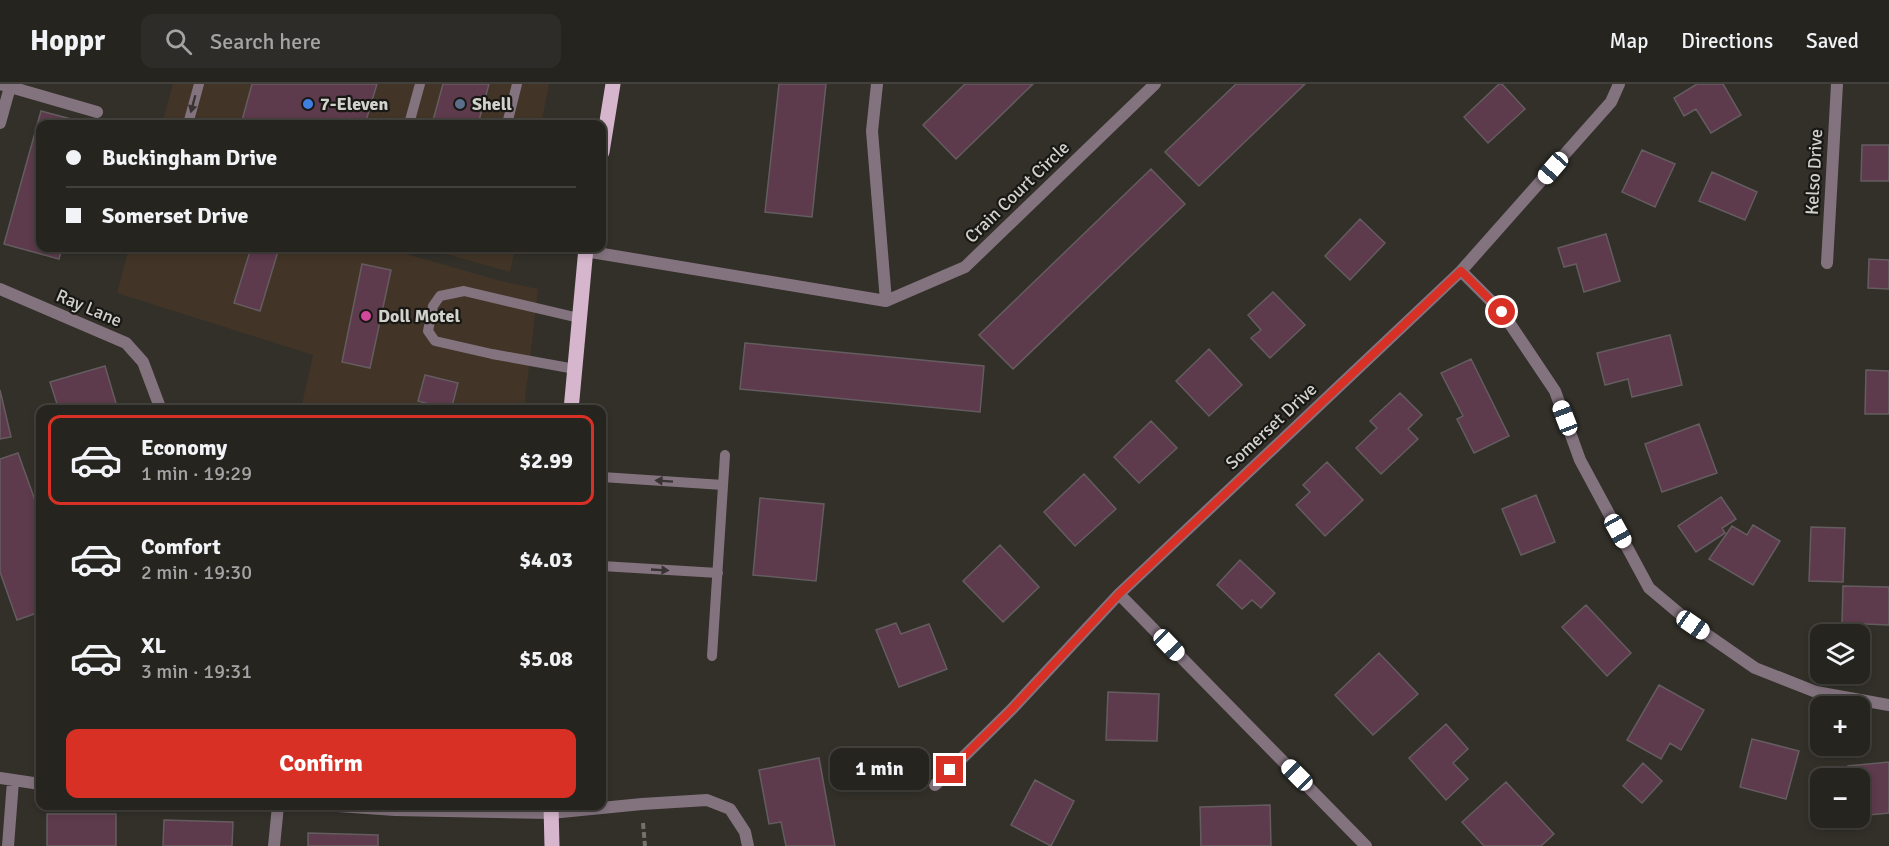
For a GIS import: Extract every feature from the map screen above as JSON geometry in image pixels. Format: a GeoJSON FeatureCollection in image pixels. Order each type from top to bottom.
{"type":"FeatureCollection","features":[{"type":"Feature","properties":{"kind":"main road"},"geometry":{"type":"LineString","coordinates":[[606,127],[613,84]]}},
{"type":"Feature","properties":{"kind":"main road"},"geometry":{"type":"LineString","coordinates":[[571,405],[582,252]]}},
{"type":"Feature","properties":{"kind":"main road"},"geometry":{"type":"LineString","coordinates":[[551,810],[552,846]]}},
{"type":"Feature","properties":{"kind":"main road"},"geometry":{"type":"LineString","coordinates":[[551,810],[558,846]]}},
{"type":"Feature","properties":{"kind":"street"},"geometry":{"type":"LineString","coordinates":[[600,252],[886,301],[872,131],[877,84]]}},
{"type":"Feature","properties":{"kind":"street","name":"Crain Court Circle"},"geometry":{"type":"LineString","coordinates":[[886,301],[965,267],[1155,84]]}},
{"type":"Feature","properties":{"kind":"street","name":"Somerset Drive"},"geometry":{"type":"LineString","coordinates":[[935,785],[1011,710],[1119,594],[1461,271],[1611,102],[1619,84]]}},
{"type":"Feature","properties":{"kind":"street","name":"Kelso Drive"},"geometry":{"type":"LineString","coordinates":[[1827,263],[1837,84]]}},
{"type":"Feature","properties":{"kind":"street"},"geometry":{"type":"LineString","coordinates":[[0,123],[5,86],[97,112]]}},
{"type":"Feature","properties":{"kind":"street"},"geometry":{"type":"LineString","coordinates":[[1461,271],[1502,312],[1555,391],[1580,460],[1649,588],[1693,625],[1755,668],[1816,692],[1889,705]]}},
{"type":"Feature","properties":{"kind":"street","name":"Ray Lane"},"geometry":{"type":"LineString","coordinates":[[0,289],[126,343],[143,362],[160,405]]}},
{"type":"Feature","properties":{"kind":"street"},"geometry":{"type":"LineString","coordinates":[[1119,594],[1361,844]]}},
{"type":"Feature","properties":{"kind":"street"},"geometry":{"type":"LineString","coordinates":[[8,846],[6,779],[36,783]]}},
{"type":"Feature","properties":{"kind":"street"},"geometry":{"type":"LineString","coordinates":[[606,806],[707,800],[730,809],[745,832],[748,846]]}},
{"type":"Feature","properties":{"kind":"street"},"geometry":{"type":"LineString","coordinates":[[274,846],[278,810]]}},
{"type":"Feature","properties":{"kind":"lane"},"geometry":{"type":"LineString","coordinates":[[189,120],[199,84]]}},
{"type":"Feature","properties":{"kind":"lane"},"geometry":{"type":"LineString","coordinates":[[410,120],[420,84]]}},
{"type":"Feature","properties":{"kind":"lane"},"geometry":{"type":"LineString","coordinates":[[508,120],[517,84]]}},
{"type":"Feature","properties":{"kind":"lane"},"geometry":{"type":"LineString","coordinates":[[575,369],[492,354],[435,340],[428,331],[433,306],[440,296],[464,291],[579,318]]}},
{"type":"Feature","properties":{"kind":"lane"},"geometry":{"type":"LineString","coordinates":[[712,656],[725,455]]}},
{"type":"Feature","properties":{"kind":"lane"},"geometry":{"type":"LineString","coordinates":[[606,477],[723,485]]}},
{"type":"Feature","properties":{"kind":"lane"},"geometry":{"type":"LineString","coordinates":[[606,566],[718,573]]}},
{"type":"Feature","properties":{"kind":"shaded area"},"geometry":{"type":"Polygon","coordinates":[[[173,84],[549,84],[542,120],[163,120],[173,84]]]}},
{"type":"Feature","properties":{"kind":"shaded area"},"geometry":{"type":"Polygon","coordinates":[[[128,252],[399,252],[538,289],[524,405],[302,405],[313,355],[117,293],[128,252]]]}},
{"type":"Feature","properties":{"kind":"shaded area"},"geometry":{"type":"Polygon","coordinates":[[[439,252],[514,252],[510,272],[439,252]]]}},
{"type":"Feature","properties":{"kind":"building","name":"7-Eleven"},"geometry":{"type":"Polygon","coordinates":[[[252,84],[377,84],[366,120],[242,120],[252,84]]]}},
{"type":"Feature","properties":{"kind":"building","name":"Shell"},"geometry":{"type":"Polygon","coordinates":[[[443,84],[489,84],[479,120],[433,120],[443,84]]]}},
{"type":"Feature","properties":{"kind":"building"},"geometry":{"type":"Polygon","coordinates":[[[779,84],[826,84],[812,217],[765,212],[779,84]]]}},
{"type":"Feature","properties":{"kind":"building"},"geometry":{"type":"Polygon","coordinates":[[[965,84],[1033,84],[956,159],[923,125],[965,84]]]}},
{"type":"Feature","properties":{"kind":"building"},"geometry":{"type":"Polygon","coordinates":[[[1236,84],[1305,84],[1199,186],[1165,152],[1236,84]]]}},
{"type":"Feature","properties":{"kind":"building"},"geometry":{"type":"Polygon","coordinates":[[[1499,84],[1502,84],[1525,109],[1488,143],[1464,117],[1499,84]]]}},
{"type":"Feature","properties":{"kind":"building"},"geometry":{"type":"Polygon","coordinates":[[[1697,84],[1723,84],[1741,115],[1711,133],[1696,109],[1684,116],[1674,98],[1697,84]]]}},
{"type":"Feature","properties":{"kind":"building"},"geometry":{"type":"Polygon","coordinates":[[[41,111],[75,120],[38,120],[41,111]]]}},
{"type":"Feature","properties":{"kind":"building"},"geometry":{"type":"Polygon","coordinates":[[[36,129],[36,252],[61,252],[59,259],[4,244],[36,129]]]}},
{"type":"Feature","properties":{"kind":"building"},"geometry":{"type":"Polygon","coordinates":[[[1862,145],[1889,145],[1889,181],[1861,181],[1862,145]]]}},
{"type":"Feature","properties":{"kind":"building"},"geometry":{"type":"Polygon","coordinates":[[[1642,150],[1675,164],[1655,207],[1622,192],[1642,150]]]}},
{"type":"Feature","properties":{"kind":"building"},"geometry":{"type":"Polygon","coordinates":[[[1151,169],[1185,204],[1013,369],[979,335],[1151,169]]]}},
{"type":"Feature","properties":{"kind":"building"},"geometry":{"type":"Polygon","coordinates":[[[1712,172],[1757,192],[1745,220],[1699,201],[1712,172]]]}},
{"type":"Feature","properties":{"kind":"building"},"geometry":{"type":"Polygon","coordinates":[[[1360,219],[1385,243],[1350,280],[1325,256],[1360,219]]]}},
{"type":"Feature","properties":{"kind":"building"},"geometry":{"type":"Polygon","coordinates":[[[1606,234],[1620,281],[1584,292],[1576,264],[1564,267],[1558,248],[1606,234]]]}},
{"type":"Feature","properties":{"kind":"building"},"geometry":{"type":"Polygon","coordinates":[[[250,252],[278,252],[260,311],[234,303],[250,252]]]}},
{"type":"Feature","properties":{"kind":"building"},"geometry":{"type":"Polygon","coordinates":[[[1869,259],[1889,260],[1889,289],[1868,288],[1869,259]]]}},
{"type":"Feature","properties":{"kind":"building","name":"Doll Motel"},"geometry":{"type":"Polygon","coordinates":[[[362,264],[391,270],[370,368],[342,362],[362,264]]]}},
{"type":"Feature","properties":{"kind":"building"},"geometry":{"type":"Polygon","coordinates":[[[1273,292],[1305,325],[1270,358],[1251,338],[1261,330],[1248,315],[1273,292]]]}},
{"type":"Feature","properties":{"kind":"building"},"geometry":{"type":"Polygon","coordinates":[[[1670,335],[1682,385],[1632,397],[1628,379],[1605,385],[1597,353],[1670,335]]]}},
{"type":"Feature","properties":{"kind":"building"},"geometry":{"type":"Polygon","coordinates":[[[745,343],[984,366],[980,412],[740,389],[745,343]]]}},
{"type":"Feature","properties":{"kind":"building"},"geometry":{"type":"Polygon","coordinates":[[[1209,349],[1242,385],[1209,416],[1176,381],[1209,349]]]}},
{"type":"Feature","properties":{"kind":"building"},"geometry":{"type":"Polygon","coordinates":[[[1471,359],[1509,436],[1474,453],[1457,419],[1463,416],[1441,373],[1471,359]]]}},
{"type":"Feature","properties":{"kind":"building"},"geometry":{"type":"Polygon","coordinates":[[[105,366],[117,405],[57,405],[50,382],[105,366]]]}},
{"type":"Feature","properties":{"kind":"building"},"geometry":{"type":"Polygon","coordinates":[[[1866,370],[1889,371],[1889,414],[1865,414],[1866,370]]]}},
{"type":"Feature","properties":{"kind":"building"},"geometry":{"type":"Polygon","coordinates":[[[425,375],[458,383],[452,405],[433,405],[418,401],[425,375]]]}},
{"type":"Feature","properties":{"kind":"building"},"geometry":{"type":"Polygon","coordinates":[[[0,390],[11,437],[0,439],[0,390]]]}},
{"type":"Feature","properties":{"kind":"building"},"geometry":{"type":"Polygon","coordinates":[[[1400,393],[1422,415],[1408,429],[1418,439],[1381,474],[1356,448],[1377,428],[1370,421],[1400,393]]]}},
{"type":"Feature","properties":{"kind":"building"},"geometry":{"type":"Polygon","coordinates":[[[1151,421],[1177,448],[1139,483],[1114,457],[1151,421]]]}},
{"type":"Feature","properties":{"kind":"building"},"geometry":{"type":"Polygon","coordinates":[[[1699,424],[1717,473],[1662,492],[1645,444],[1699,424]]]}},
{"type":"Feature","properties":{"kind":"building"},"geometry":{"type":"Polygon","coordinates":[[[18,453],[36,503],[36,613],[17,620],[0,572],[0,459],[18,453]]]}},
{"type":"Feature","properties":{"kind":"building"},"geometry":{"type":"Polygon","coordinates":[[[1327,462],[1363,500],[1325,536],[1296,505],[1310,492],[1303,485],[1327,462]]]}},
{"type":"Feature","properties":{"kind":"building"},"geometry":{"type":"Polygon","coordinates":[[[1084,474],[1116,509],[1075,546],[1044,512],[1084,474]]]}},
{"type":"Feature","properties":{"kind":"building"},"geometry":{"type":"Polygon","coordinates":[[[1536,495],[1555,542],[1521,555],[1502,509],[1536,495]]]}},
{"type":"Feature","properties":{"kind":"building"},"geometry":{"type":"Polygon","coordinates":[[[1721,497],[1736,519],[1722,528],[1725,533],[1696,552],[1678,526],[1721,497]]]}},
{"type":"Feature","properties":{"kind":"building"},"geometry":{"type":"Polygon","coordinates":[[[760,498],[824,504],[816,581],[753,575],[760,498]]]}},
{"type":"Feature","properties":{"kind":"building"},"geometry":{"type":"Polygon","coordinates":[[[1753,525],[1780,541],[1753,585],[1709,559],[1732,526],[1747,535],[1753,525]]]}},
{"type":"Feature","properties":{"kind":"building"},"geometry":{"type":"Polygon","coordinates":[[[1811,527],[1845,528],[1843,582],[1809,581],[1811,527]]]}},
{"type":"Feature","properties":{"kind":"building"},"geometry":{"type":"Polygon","coordinates":[[[1000,545],[1039,587],[1003,622],[963,581],[1000,545]]]}},
{"type":"Feature","properties":{"kind":"building"},"geometry":{"type":"Polygon","coordinates":[[[1240,560],[1275,593],[1261,608],[1252,600],[1242,609],[1217,585],[1240,560]]]}},
{"type":"Feature","properties":{"kind":"building"},"geometry":{"type":"Polygon","coordinates":[[[1843,586],[1889,587],[1889,625],[1842,623],[1843,586]]]}},
{"type":"Feature","properties":{"kind":"building"},"geometry":{"type":"Polygon","coordinates":[[[1586,605],[1631,653],[1607,676],[1562,627],[1586,605]]]}},
{"type":"Feature","properties":{"kind":"building"},"geometry":{"type":"Polygon","coordinates":[[[896,623],[901,634],[929,624],[947,669],[899,687],[876,630],[896,623]]]}},
{"type":"Feature","properties":{"kind":"building"},"geometry":{"type":"Polygon","coordinates":[[[1379,653],[1418,694],[1373,735],[1335,695],[1379,653]]]}},
{"type":"Feature","properties":{"kind":"building"},"geometry":{"type":"Polygon","coordinates":[[[1659,685],[1704,710],[1681,750],[1670,743],[1661,759],[1627,740],[1659,685]]]}},
{"type":"Feature","properties":{"kind":"building"},"geometry":{"type":"Polygon","coordinates":[[[1108,692],[1159,694],[1157,741],[1106,740],[1108,692]]]}},
{"type":"Feature","properties":{"kind":"building"},"geometry":{"type":"Polygon","coordinates":[[[1446,724],[1468,749],[1453,763],[1468,779],[1446,800],[1409,758],[1446,724]]]}},
{"type":"Feature","properties":{"kind":"building"},"geometry":{"type":"Polygon","coordinates":[[[1752,739],[1799,751],[1786,799],[1740,787],[1752,739]]]}},
{"type":"Feature","properties":{"kind":"building"},"geometry":{"type":"Polygon","coordinates":[[[819,758],[835,846],[786,846],[781,822],[769,824],[759,770],[819,758]]]}},
{"type":"Feature","properties":{"kind":"building"},"geometry":{"type":"Polygon","coordinates":[[[1889,762],[1889,813],[1870,815],[1870,768],[1848,768],[1848,766],[1889,762]]]}},
{"type":"Feature","properties":{"kind":"building"},"geometry":{"type":"Polygon","coordinates":[[[1643,763],[1662,781],[1642,803],[1623,786],[1643,763]]]}},
{"type":"Feature","properties":{"kind":"building"},"geometry":{"type":"Polygon","coordinates":[[[1035,780],[1074,801],[1051,846],[1011,825],[1035,780]]]}},
{"type":"Feature","properties":{"kind":"building"},"geometry":{"type":"Polygon","coordinates":[[[1506,782],[1554,834],[1541,846],[1484,846],[1462,822],[1506,782]]]}},
{"type":"Feature","properties":{"kind":"building"},"geometry":{"type":"Polygon","coordinates":[[[1270,805],[1271,846],[1201,846],[1200,807],[1270,805]]]}},
{"type":"Feature","properties":{"kind":"building"},"geometry":{"type":"Polygon","coordinates":[[[47,814],[116,814],[116,846],[47,846],[47,814]]]}},
{"type":"Feature","properties":{"kind":"building"},"geometry":{"type":"Polygon","coordinates":[[[164,820],[233,822],[232,846],[163,846],[164,820]]]}},
{"type":"Feature","properties":{"kind":"building"},"geometry":{"type":"Polygon","coordinates":[[[308,833],[378,835],[378,846],[308,846],[308,833]]]}},
{"type":"Feature","properties":{"kind":"place","name":"7-Eleven"},"geometry":{"type":"Point","coordinates":[308,104]}},
{"type":"Feature","properties":{"kind":"place","name":"Shell"},"geometry":{"type":"Point","coordinates":[460,104]}},
{"type":"Feature","properties":{"kind":"place","name":"Doll Motel"},"geometry":{"type":"Point","coordinates":[366,316]}},
{"type":"Feature","properties":{"kind":"route"},"geometry":{"type":"LineString","coordinates":[[950,770],[1011,710],[1119,594],[1461,271],[1502,312]]}}]}
